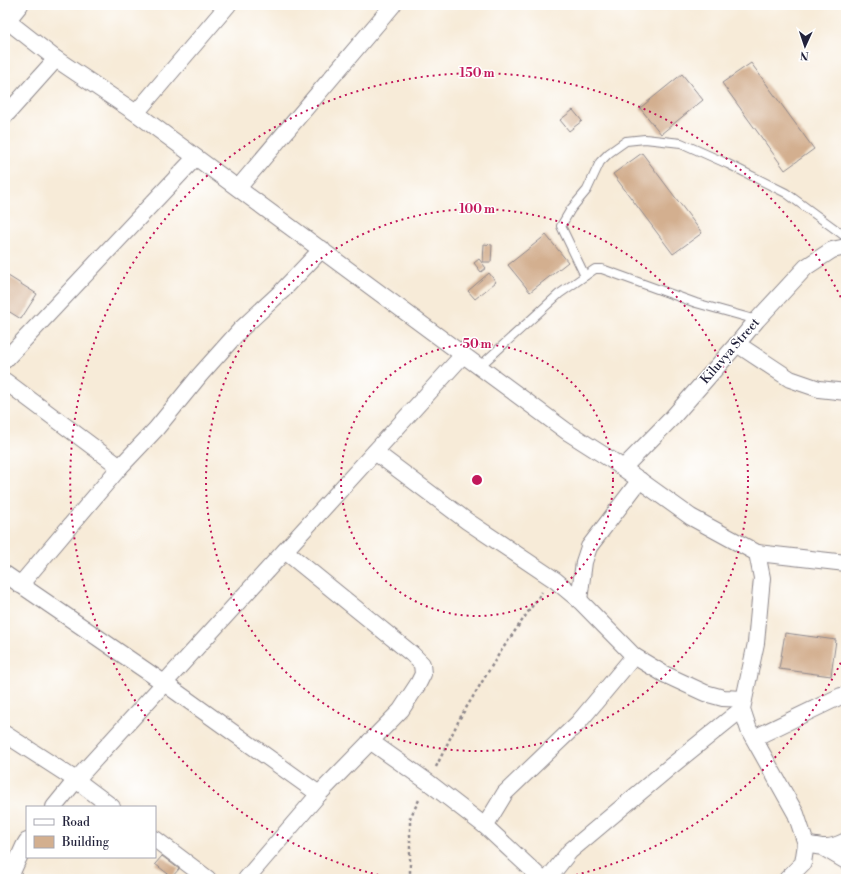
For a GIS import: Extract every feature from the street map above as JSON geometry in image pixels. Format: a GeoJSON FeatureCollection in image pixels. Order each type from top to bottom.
{"type":"FeatureCollection","features":[{"type":"Feature","properties":{"kind":"street"},"geometry":{"type":"LineString","coordinates":[[20,5],[6,20],[56,59],[136,113],[195,158],[322,249],[479,368],[569,433],[623,468],[691,517],[757,553],[846,563]]}},
{"type":"Feature","properties":{"kind":"street"},"geometry":{"type":"LineString","coordinates":[[136,113],[228,5]]}},
{"type":"Feature","properties":{"kind":"street"},"geometry":{"type":"LineString","coordinates":[[238,188],[393,5]]}},
{"type":"Feature","properties":{"kind":"street"},"geometry":{"type":"LineString","coordinates":[[5,116],[56,59]]}},
{"type":"Feature","properties":{"kind":"street"},"geometry":{"type":"LineString","coordinates":[[5,360],[195,158]]}},
{"type":"Feature","properties":{"kind":"street","name":"Kiluvya Street"},"geometry":{"type":"LineString","coordinates":[[623,468],[672,418],[757,320],[806,267],[832,250],[846,247]]}},
{"type":"Feature","properties":{"kind":"street"},"geometry":{"type":"LineString","coordinates":[[20,585],[120,467],[156,429],[200,375],[241,330],[282,291],[322,249]]}},
{"type":"Feature","properties":{"kind":"street"},"geometry":{"type":"LineString","coordinates":[[737,344],[790,379],[819,389],[846,392]]}},
{"type":"Feature","properties":{"kind":"street"},"geometry":{"type":"LineString","coordinates":[[55,806],[76,780],[463,355]]}},
{"type":"Feature","properties":{"kind":"street"},"geometry":{"type":"LineString","coordinates":[[5,381],[120,467]]}},
{"type":"Feature","properties":{"kind":"street"},"geometry":{"type":"LineString","coordinates":[[375,452],[467,521],[555,580],[579,600],[634,656],[664,674],[705,693],[743,704]]}},
{"type":"Feature","properties":{"kind":"street"},"geometry":{"type":"LineString","coordinates":[[579,600],[584,562],[589,547],[640,480]]}},
{"type":"Feature","properties":{"kind":"street"},"geometry":{"type":"LineString","coordinates":[[246,879],[319,794],[401,710],[423,674],[422,664],[412,654],[285,551]]}},
{"type":"Feature","properties":{"kind":"street"},"geometry":{"type":"LineString","coordinates":[[757,553],[762,578],[757,636],[743,704],[749,730],[796,814],[806,844],[803,863],[788,879]]}},
{"type":"Feature","properties":{"kind":"street"},"geometry":{"type":"LineString","coordinates":[[5,574],[319,794]]}},
{"type":"Feature","properties":{"kind":"street"},"geometry":{"type":"LineString","coordinates":[[485,826],[505,793],[578,723],[634,656]]}},
{"type":"Feature","properties":{"kind":"street"},"geometry":{"type":"LineString","coordinates":[[754,738],[841,696],[846,695]]}},
{"type":"Feature","properties":{"kind":"street"},"geometry":{"type":"LineString","coordinates":[[548,879],[570,851],[743,704]]}},
{"type":"Feature","properties":{"kind":"street"},"geometry":{"type":"LineString","coordinates":[[5,734],[76,780],[111,806]]}},
{"type":"Feature","properties":{"kind":"street"},"geometry":{"type":"LineString","coordinates":[[370,741],[428,782],[485,826],[542,879]]}},
{"type":"Feature","properties":{"kind":"street"},"geometry":{"type":"LineString","coordinates":[[156,840],[208,879]]}},
{"type":"Feature","properties":{"kind":"street"},"geometry":{"type":"LineString","coordinates":[[824,848],[834,847],[846,841]]}},
{"type":"Feature","properties":{"kind":"street"},"geometry":{"type":"LineString","coordinates":[[9,879],[26,843]]}},
{"type":"Feature","properties":{"kind":"street"},"geometry":{"type":"LineString","coordinates":[[806,844],[824,848],[846,861]]}},
{"type":"Feature","properties":{"kind":"lane"},"geometry":{"type":"LineString","coordinates":[[585,276],[561,226],[571,209],[587,190],[600,162],[609,153],[626,141],[645,139],[681,143],[728,164],[786,193],[846,237]]}},
{"type":"Feature","properties":{"kind":"lane"},"geometry":{"type":"LineString","coordinates":[[479,368],[559,294],[595,269],[602,269],[696,303],[757,320]]}},
{"type":"Feature","properties":{"kind":"path"},"geometry":{"type":"LineString","coordinates":[[410,879],[410,818],[460,718],[499,654],[548,584],[555,580]]}},
{"type":"Feature","properties":{"kind":"building"},"geometry":{"type":"Polygon","coordinates":[[[751,63],[814,149],[785,170],[722,83],[751,63]]]}},
{"type":"Feature","properties":{"kind":"building"},"geometry":{"type":"Polygon","coordinates":[[[682,74],[703,100],[661,134],[640,108],[682,74]]]}},
{"type":"Feature","properties":{"kind":"building"},"geometry":{"type":"Polygon","coordinates":[[[573,110],[582,121],[569,131],[560,120],[573,110]]]}},
{"type":"Feature","properties":{"kind":"building"},"geometry":{"type":"Polygon","coordinates":[[[642,153],[702,233],[673,254],[613,174],[642,153]]]}},
{"type":"Feature","properties":{"kind":"building"},"geometry":{"type":"Polygon","coordinates":[[[546,235],[568,262],[530,292],[508,265],[546,235]]]}},
{"type":"Feature","properties":{"kind":"building"},"geometry":{"type":"Polygon","coordinates":[[[484,244],[492,245],[491,262],[483,262],[484,244]]]}},
{"type":"Feature","properties":{"kind":"building"},"geometry":{"type":"Polygon","coordinates":[[[479,259],[486,268],[481,272],[474,263],[479,259]]]}},
{"type":"Feature","properties":{"kind":"building"},"geometry":{"type":"Polygon","coordinates":[[[489,273],[496,282],[475,299],[468,291],[489,273]]]}},
{"type":"Feature","properties":{"kind":"building"},"geometry":{"type":"Polygon","coordinates":[[[5,274],[37,294],[21,319],[5,309],[5,274]]]}},
{"type":"Feature","properties":{"kind":"building"},"geometry":{"type":"Polygon","coordinates":[[[785,633],[836,640],[831,676],[779,669],[785,633]]]}},
{"type":"Feature","properties":{"kind":"building"},"geometry":{"type":"Polygon","coordinates":[[[162,856],[179,869],[172,877],[155,864],[162,856]]]}}]}
